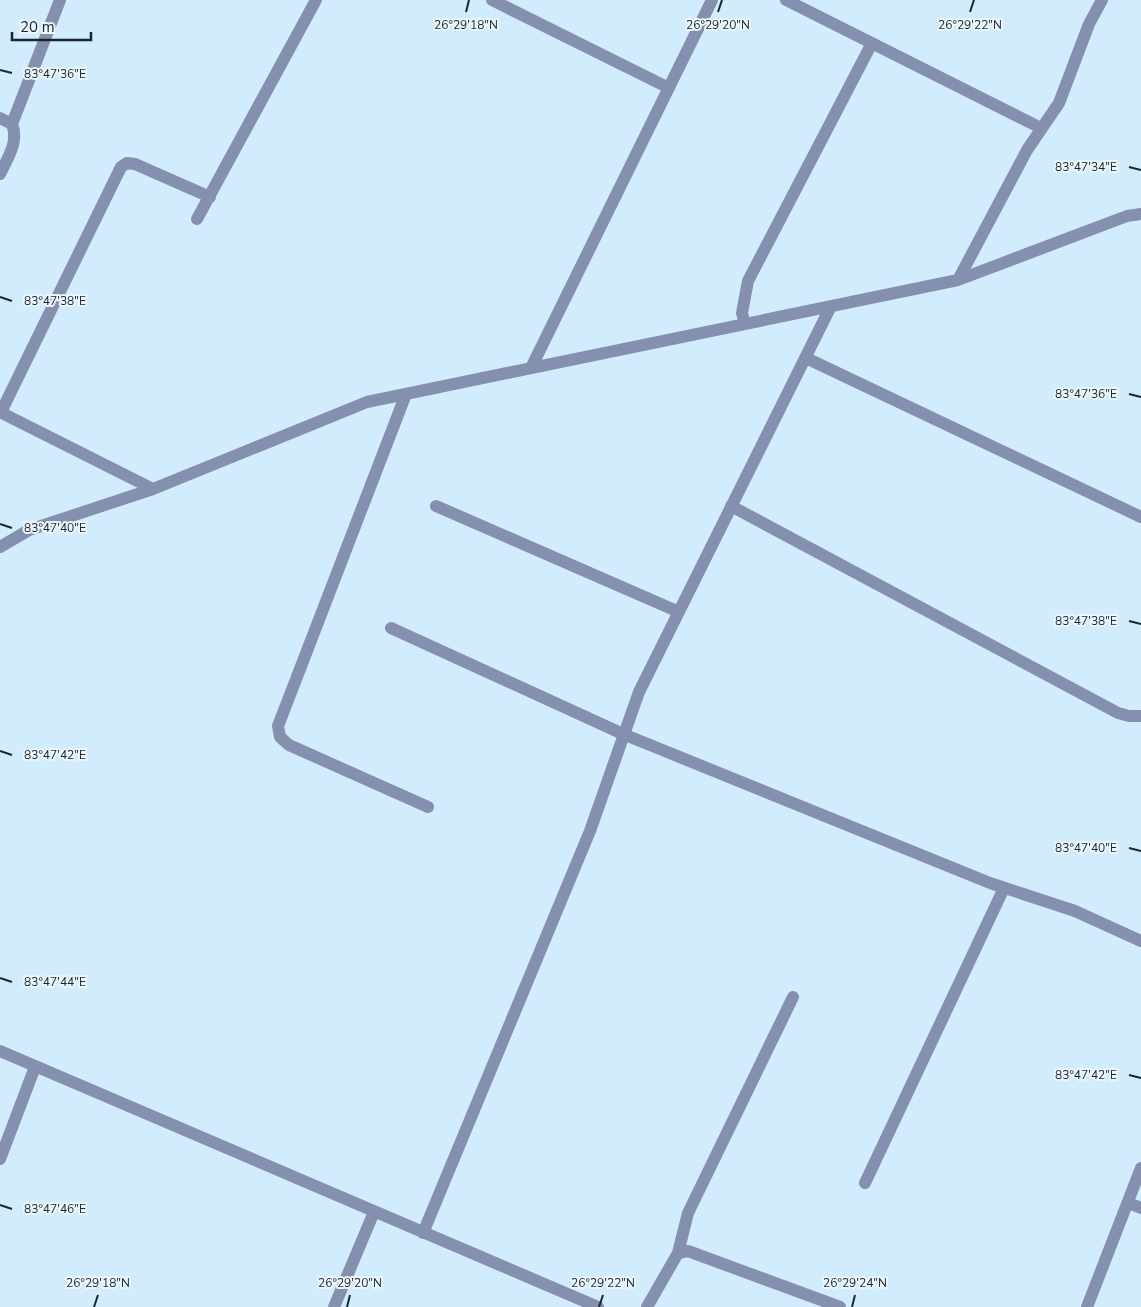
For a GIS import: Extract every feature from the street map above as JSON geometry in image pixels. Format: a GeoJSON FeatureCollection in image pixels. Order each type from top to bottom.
{"type":"FeatureCollection","features":[{"type":"Feature","properties":{"kind":"street"},"geometry":{"type":"LineString","coordinates":[[12,124],[60,0]]}},
{"type":"Feature","properties":{"kind":"street"},"geometry":{"type":"LineString","coordinates":[[197,219],[316,0]]}},
{"type":"Feature","properties":{"kind":"street"},"geometry":{"type":"LineString","coordinates":[[492,0],[669,88]]}},
{"type":"Feature","properties":{"kind":"street"},"geometry":{"type":"LineString","coordinates":[[531,368],[712,0]]}},
{"type":"Feature","properties":{"kind":"street"},"geometry":{"type":"LineString","coordinates":[[786,0],[1041,128]]}},
{"type":"Feature","properties":{"kind":"street"},"geometry":{"type":"LineString","coordinates":[[958,280],[1027,150],[1059,103],[1089,24],[1102,0]]}},
{"type":"Feature","properties":{"kind":"street"},"geometry":{"type":"LineString","coordinates":[[745,324],[742,313],[748,281],[872,44]]}},
{"type":"Feature","properties":{"kind":"street"},"geometry":{"type":"LineString","coordinates":[[0,118],[12,124],[16,134],[15,142],[0,174]]}},
{"type":"Feature","properties":{"kind":"street"},"geometry":{"type":"LineString","coordinates":[[153,489],[0,412],[121,167],[127,163],[135,164],[210,196]]}},
{"type":"Feature","properties":{"kind":"street"},"geometry":{"type":"LineString","coordinates":[[0,547],[29,530],[153,489],[367,402],[958,280],[1126,216],[1141,214]]}},
{"type":"Feature","properties":{"kind":"street"},"geometry":{"type":"LineString","coordinates":[[423,1233],[590,831],[639,692],[832,306]]}},
{"type":"Feature","properties":{"kind":"street"},"geometry":{"type":"LineString","coordinates":[[806,358],[1141,517]]}},
{"type":"Feature","properties":{"kind":"street"},"geometry":{"type":"LineString","coordinates":[[406,394],[278,726],[280,737],[288,745],[428,807]]}},
{"type":"Feature","properties":{"kind":"street"},"geometry":{"type":"LineString","coordinates":[[436,506],[679,612]]}},
{"type":"Feature","properties":{"kind":"street"},"geometry":{"type":"LineString","coordinates":[[731,506],[1118,713],[1128,716],[1141,716]]}},
{"type":"Feature","properties":{"kind":"street"},"geometry":{"type":"LineString","coordinates":[[391,628],[623,734],[1004,888],[1075,911],[1141,941]]}},
{"type":"Feature","properties":{"kind":"street"},"geometry":{"type":"LineString","coordinates":[[865,1183],[1004,888]]}},
{"type":"Feature","properties":{"kind":"street"},"geometry":{"type":"LineString","coordinates":[[647,1307],[678,1253],[688,1213],[793,997]]}},
{"type":"Feature","properties":{"kind":"street"},"geometry":{"type":"LineString","coordinates":[[0,1051],[598,1307]]}},
{"type":"Feature","properties":{"kind":"street"},"geometry":{"type":"LineString","coordinates":[[0,1159],[35,1067]]}},
{"type":"Feature","properties":{"kind":"street"},"geometry":{"type":"LineString","coordinates":[[1087,1307],[1141,1168]]}},
{"type":"Feature","properties":{"kind":"street"},"geometry":{"type":"LineString","coordinates":[[1128,1203],[1141,1208]]}},
{"type":"Feature","properties":{"kind":"street"},"geometry":{"type":"LineString","coordinates":[[334,1307],[374,1212]]}},
{"type":"Feature","properties":{"kind":"street"},"geometry":{"type":"LineString","coordinates":[[678,1253],[688,1251],[700,1254],[840,1307]]}}]}
